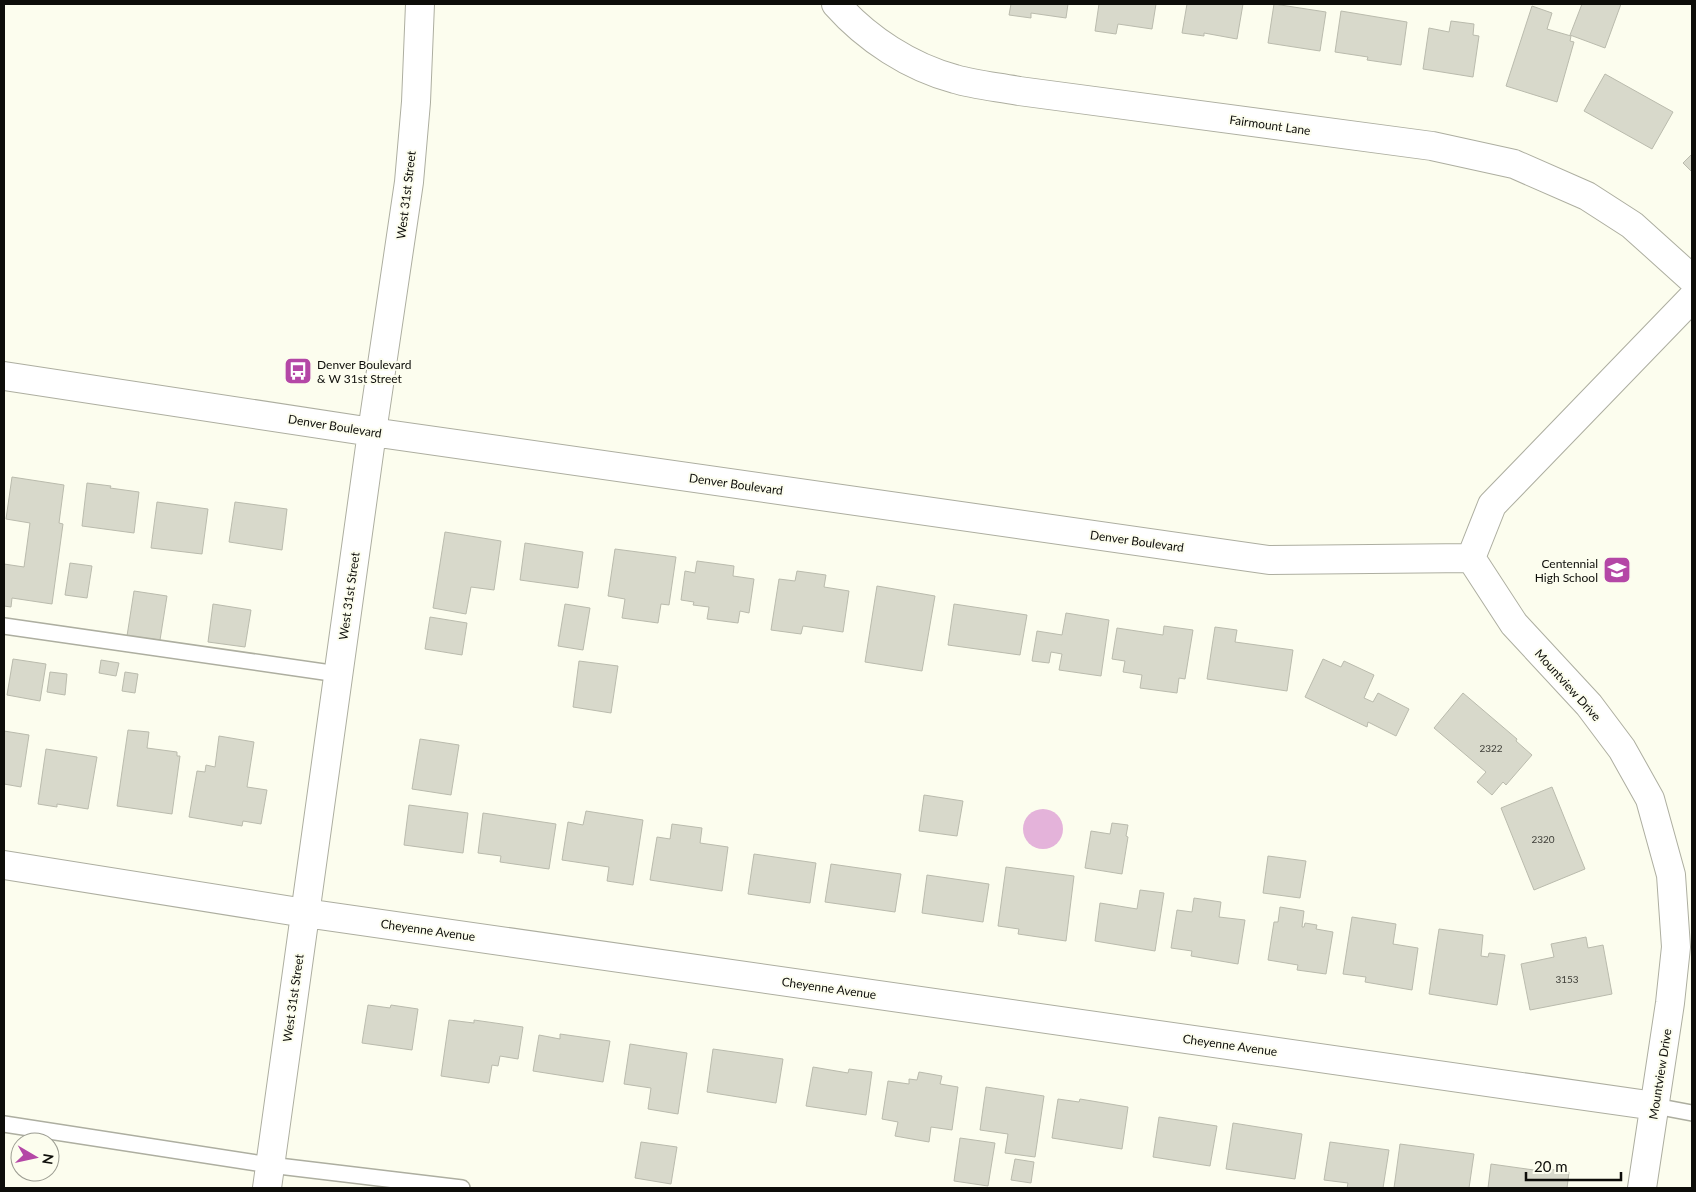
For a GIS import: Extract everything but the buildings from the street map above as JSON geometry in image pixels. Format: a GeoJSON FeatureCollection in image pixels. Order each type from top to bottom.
{"type":"FeatureCollection","features":[{"type":"Feature","properties":{"kind":"street","name":"West 31st Street"},"geometry":{"type":"LineString","coordinates":[[268,1177],[372,432],[409,182],[416,102],[420,4]]}},
{"type":"Feature","properties":{"kind":"street","name":"Fairmount Lane"},"geometry":{"type":"LineString","coordinates":[[836,4],[884,47],[918,66],[955,79],[1019,91],[1432,146],[1514,164],[1587,196],[1625,220],[1692,279]]}},
{"type":"Feature","properties":{"kind":"street"},"geometry":{"type":"LineString","coordinates":[[1471,558],[1492,505],[1692,298]]}},
{"type":"Feature","properties":{"kind":"street","name":"Denver Boulevard"},"geometry":{"type":"LineString","coordinates":[[4,376],[372,432],[1269,560],[1471,558]]}},
{"type":"Feature","properties":{"kind":"street","name":"Mountview Drive"},"geometry":{"type":"LineString","coordinates":[[1471,558],[1514,624],[1589,705],[1622,749],[1650,799],[1671,875],[1676,947],[1670,1003],[1642,1188]]}},
{"type":"Feature","properties":{"kind":"street","name":"Cheyenne Avenue"},"geometry":{"type":"LineString","coordinates":[[4,865],[305,913],[1655,1106]]}},
{"type":"Feature","properties":{"kind":"lane"},"geometry":{"type":"LineString","coordinates":[[4,626],[338,674]]}},
{"type":"Feature","properties":{"kind":"lane"},"geometry":{"type":"LineString","coordinates":[[1655,1106],[1692,1113]]}},
{"type":"Feature","properties":{"kind":"lane"},"geometry":{"type":"LineString","coordinates":[[4,1124],[268,1177],[462,1188]]}},
{"type":"Feature","properties":{"kind":"shaded area"},"geometry":{"type":"Polygon","coordinates":[[[1047,809],[1054,812],[1060,818],[1063,829],[1062,837],[1054,846],[1047,849],[1039,849],[1032,846],[1024,837],[1023,825],[1026,818],[1035,810],[1047,809]]]}},
{"type":"Feature","properties":{"kind":"place","name":"Denver Boulevard & W 31st Street"},"geometry":{"type":"Point","coordinates":[298,371]}},
{"type":"Feature","properties":{"kind":"place","name":"Centennial High School"},"geometry":{"type":"Point","coordinates":[1617,570]}}]}
